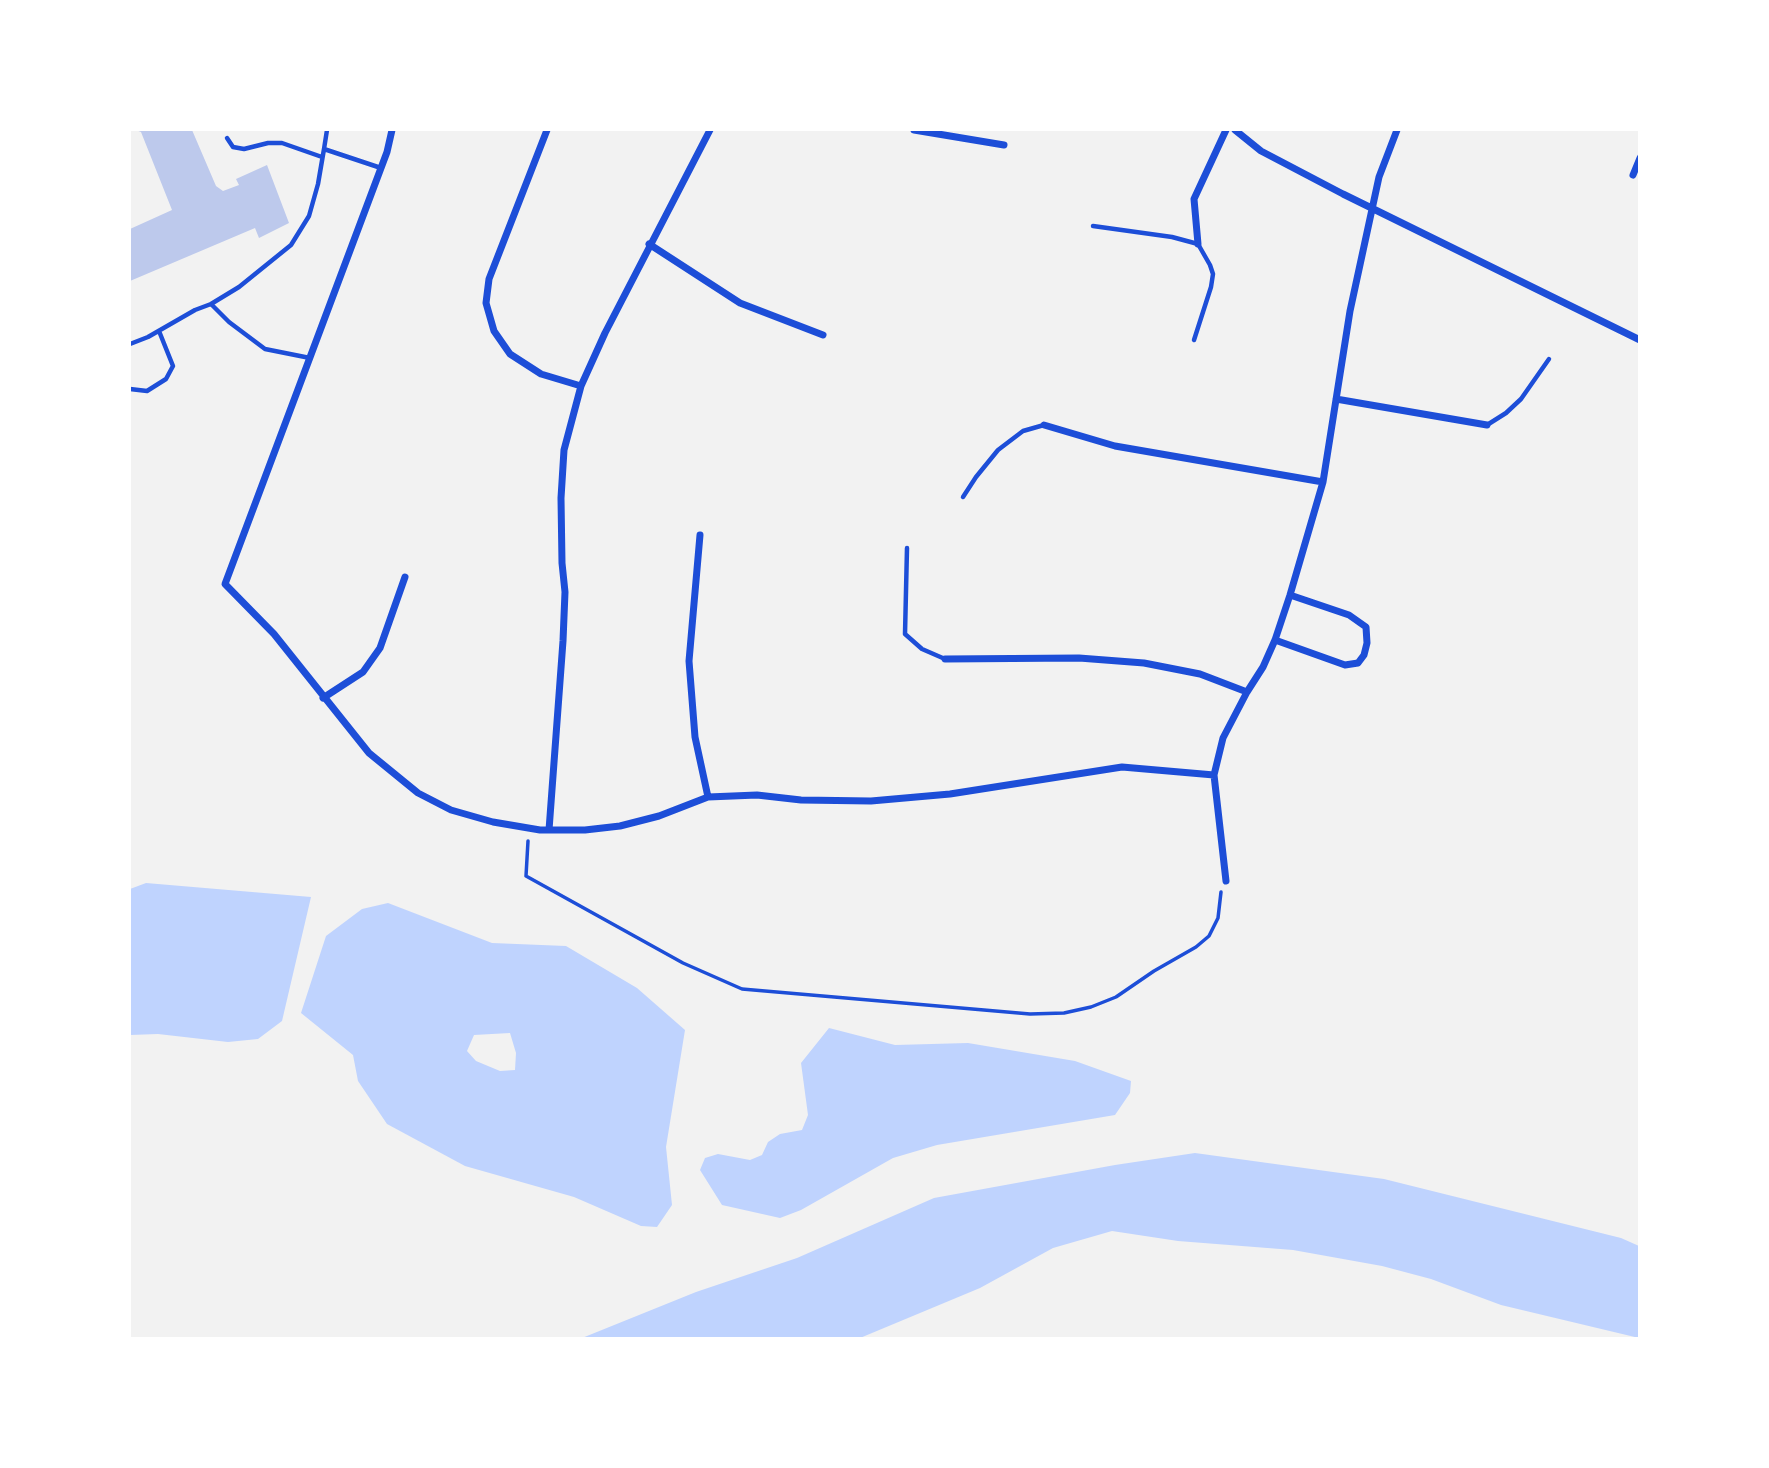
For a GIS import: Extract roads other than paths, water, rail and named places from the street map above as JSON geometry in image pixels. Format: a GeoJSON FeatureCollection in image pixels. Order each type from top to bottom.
{"type":"FeatureCollection","features":[{"type":"Feature","properties":{"kind":"street"},"geometry":{"type":"LineString","coordinates":[[392,130],[381,168],[225,584],[274,634],[369,753],[418,793],[451,810],[493,822],[549,830],[620,826],[659,816],[708,797],[757,795],[801,800],[871,801],[950,794],[1122,766],[1214,775]]}},
{"type":"Feature","properties":{"kind":"street"},"geometry":{"type":"LineString","coordinates":[[547,130],[489,279],[486,303],[494,331],[510,354],[541,374],[581,386]]}},
{"type":"Feature","properties":{"kind":"street"},"geometry":{"type":"LineString","coordinates":[[549,830],[565,592],[561,498],[564,450],[581,386],[649,244],[710,130]]}},
{"type":"Feature","properties":{"kind":"street"},"geometry":{"type":"LineString","coordinates":[[914,130],[1003,145]]}},
{"type":"Feature","properties":{"kind":"street"},"geometry":{"type":"LineString","coordinates":[[1198,244],[1194,199],[1226,130]]}},
{"type":"Feature","properties":{"kind":"street"},"geometry":{"type":"LineString","coordinates":[[1235,130],[1261,150],[1372,208],[1640,340]]}},
{"type":"Feature","properties":{"kind":"street"},"geometry":{"type":"LineString","coordinates":[[1226,881],[1214,775],[1223,738],[1263,667],[1290,595],[1322,482],[1350,311],[1379,177],[1397,130]]}},
{"type":"Feature","properties":{"kind":"street"},"geometry":{"type":"LineString","coordinates":[[1633,175],[1640,158]]}},
{"type":"Feature","properties":{"kind":"street"},"geometry":{"type":"LineString","coordinates":[[649,244],[740,303],[823,335]]}},
{"type":"Feature","properties":{"kind":"street"},"geometry":{"type":"LineString","coordinates":[[1336,399],[1486,425]]}},
{"type":"Feature","properties":{"kind":"street"},"geometry":{"type":"LineString","coordinates":[[1044,425],[1115,446],[1322,482]]}},
{"type":"Feature","properties":{"kind":"street"},"geometry":{"type":"LineString","coordinates":[[700,535],[689,661],[695,737],[708,797]]}},
{"type":"Feature","properties":{"kind":"street"},"geometry":{"type":"LineString","coordinates":[[323,698],[363,672],[380,649],[405,577]]}},
{"type":"Feature","properties":{"kind":"street"},"geometry":{"type":"LineString","coordinates":[[1275,640],[1345,665],[1358,663],[1364,655],[1367,643],[1366,627],[1349,615],[1290,595]]}},
{"type":"Feature","properties":{"kind":"street"},"geometry":{"type":"LineString","coordinates":[[946,659],[1080,658],[1144,663],[1200,674],[1247,692]]}},
{"type":"Feature","properties":{"kind":"lane"},"geometry":{"type":"LineString","coordinates":[[130,344],[239,287],[291,245],[309,216],[327,130]]}},
{"type":"Feature","properties":{"kind":"lane"},"geometry":{"type":"LineString","coordinates":[[227,138],[233,147],[244,149],[268,143],[282,143],[322,157]]}},
{"type":"Feature","properties":{"kind":"lane"},"geometry":{"type":"LineString","coordinates":[[324,149],[381,168]]}},
{"type":"Feature","properties":{"kind":"lane"},"geometry":{"type":"LineString","coordinates":[[1093,226],[1172,237],[1198,244],[1213,274],[1194,340]]}},
{"type":"Feature","properties":{"kind":"lane"},"geometry":{"type":"LineString","coordinates":[[211,304],[265,349],[310,358]]}},
{"type":"Feature","properties":{"kind":"lane"},"geometry":{"type":"LineString","coordinates":[[130,389],[147,391],[166,379],[173,366],[159,331]]}},
{"type":"Feature","properties":{"kind":"lane"},"geometry":{"type":"LineString","coordinates":[[1486,425],[1506,413],[1521,399],[1549,359]]}},
{"type":"Feature","properties":{"kind":"lane"},"geometry":{"type":"LineString","coordinates":[[963,497],[998,450],[1023,430],[1044,425]]}},
{"type":"Feature","properties":{"kind":"lane"},"geometry":{"type":"LineString","coordinates":[[907,548],[905,634],[922,649],[946,659]]}},
{"type":"Feature","properties":{"kind":"water"},"geometry":{"type":"Polygon","coordinates":[[[146,883],[311,897],[282,1021],[258,1039],[228,1042],[158,1034],[130,1035],[130,889],[146,883]]]}},
{"type":"Feature","properties":{"kind":"water"},"geometry":{"type":"Polygon","coordinates":[[[388,903],[492,943],[566,946],[637,988],[685,1030],[666,1147],[672,1205],[657,1227],[641,1226],[574,1197],[465,1166],[387,1124],[358,1081],[353,1055],[301,1013],[326,936],[362,909],[388,903]],[[510,1033],[474,1035],[467,1051],[476,1061],[500,1071],[515,1070],[516,1053],[510,1033]]]}},
{"type":"Feature","properties":{"kind":"water"},"geometry":{"type":"Polygon","coordinates":[[[829,1028],[895,1045],[968,1043],[1075,1061],[1131,1081],[1130,1093],[1115,1115],[937,1145],[893,1158],[801,1210],[780,1218],[722,1205],[700,1170],[705,1158],[718,1154],[750,1160],[762,1155],[768,1142],[780,1134],[802,1130],[808,1115],[801,1063],[829,1028]]]}},
{"type":"Feature","properties":{"kind":"water"},"geometry":{"type":"Polygon","coordinates":[[[1195,1153],[1384,1179],[1621,1238],[1639,1246],[1639,1338],[1501,1305],[1431,1279],[1382,1266],[1293,1250],[1178,1241],[1112,1231],[1053,1248],[980,1288],[860,1338],[582,1338],[696,1292],[797,1258],[934,1198],[1195,1153]]]}}]}
